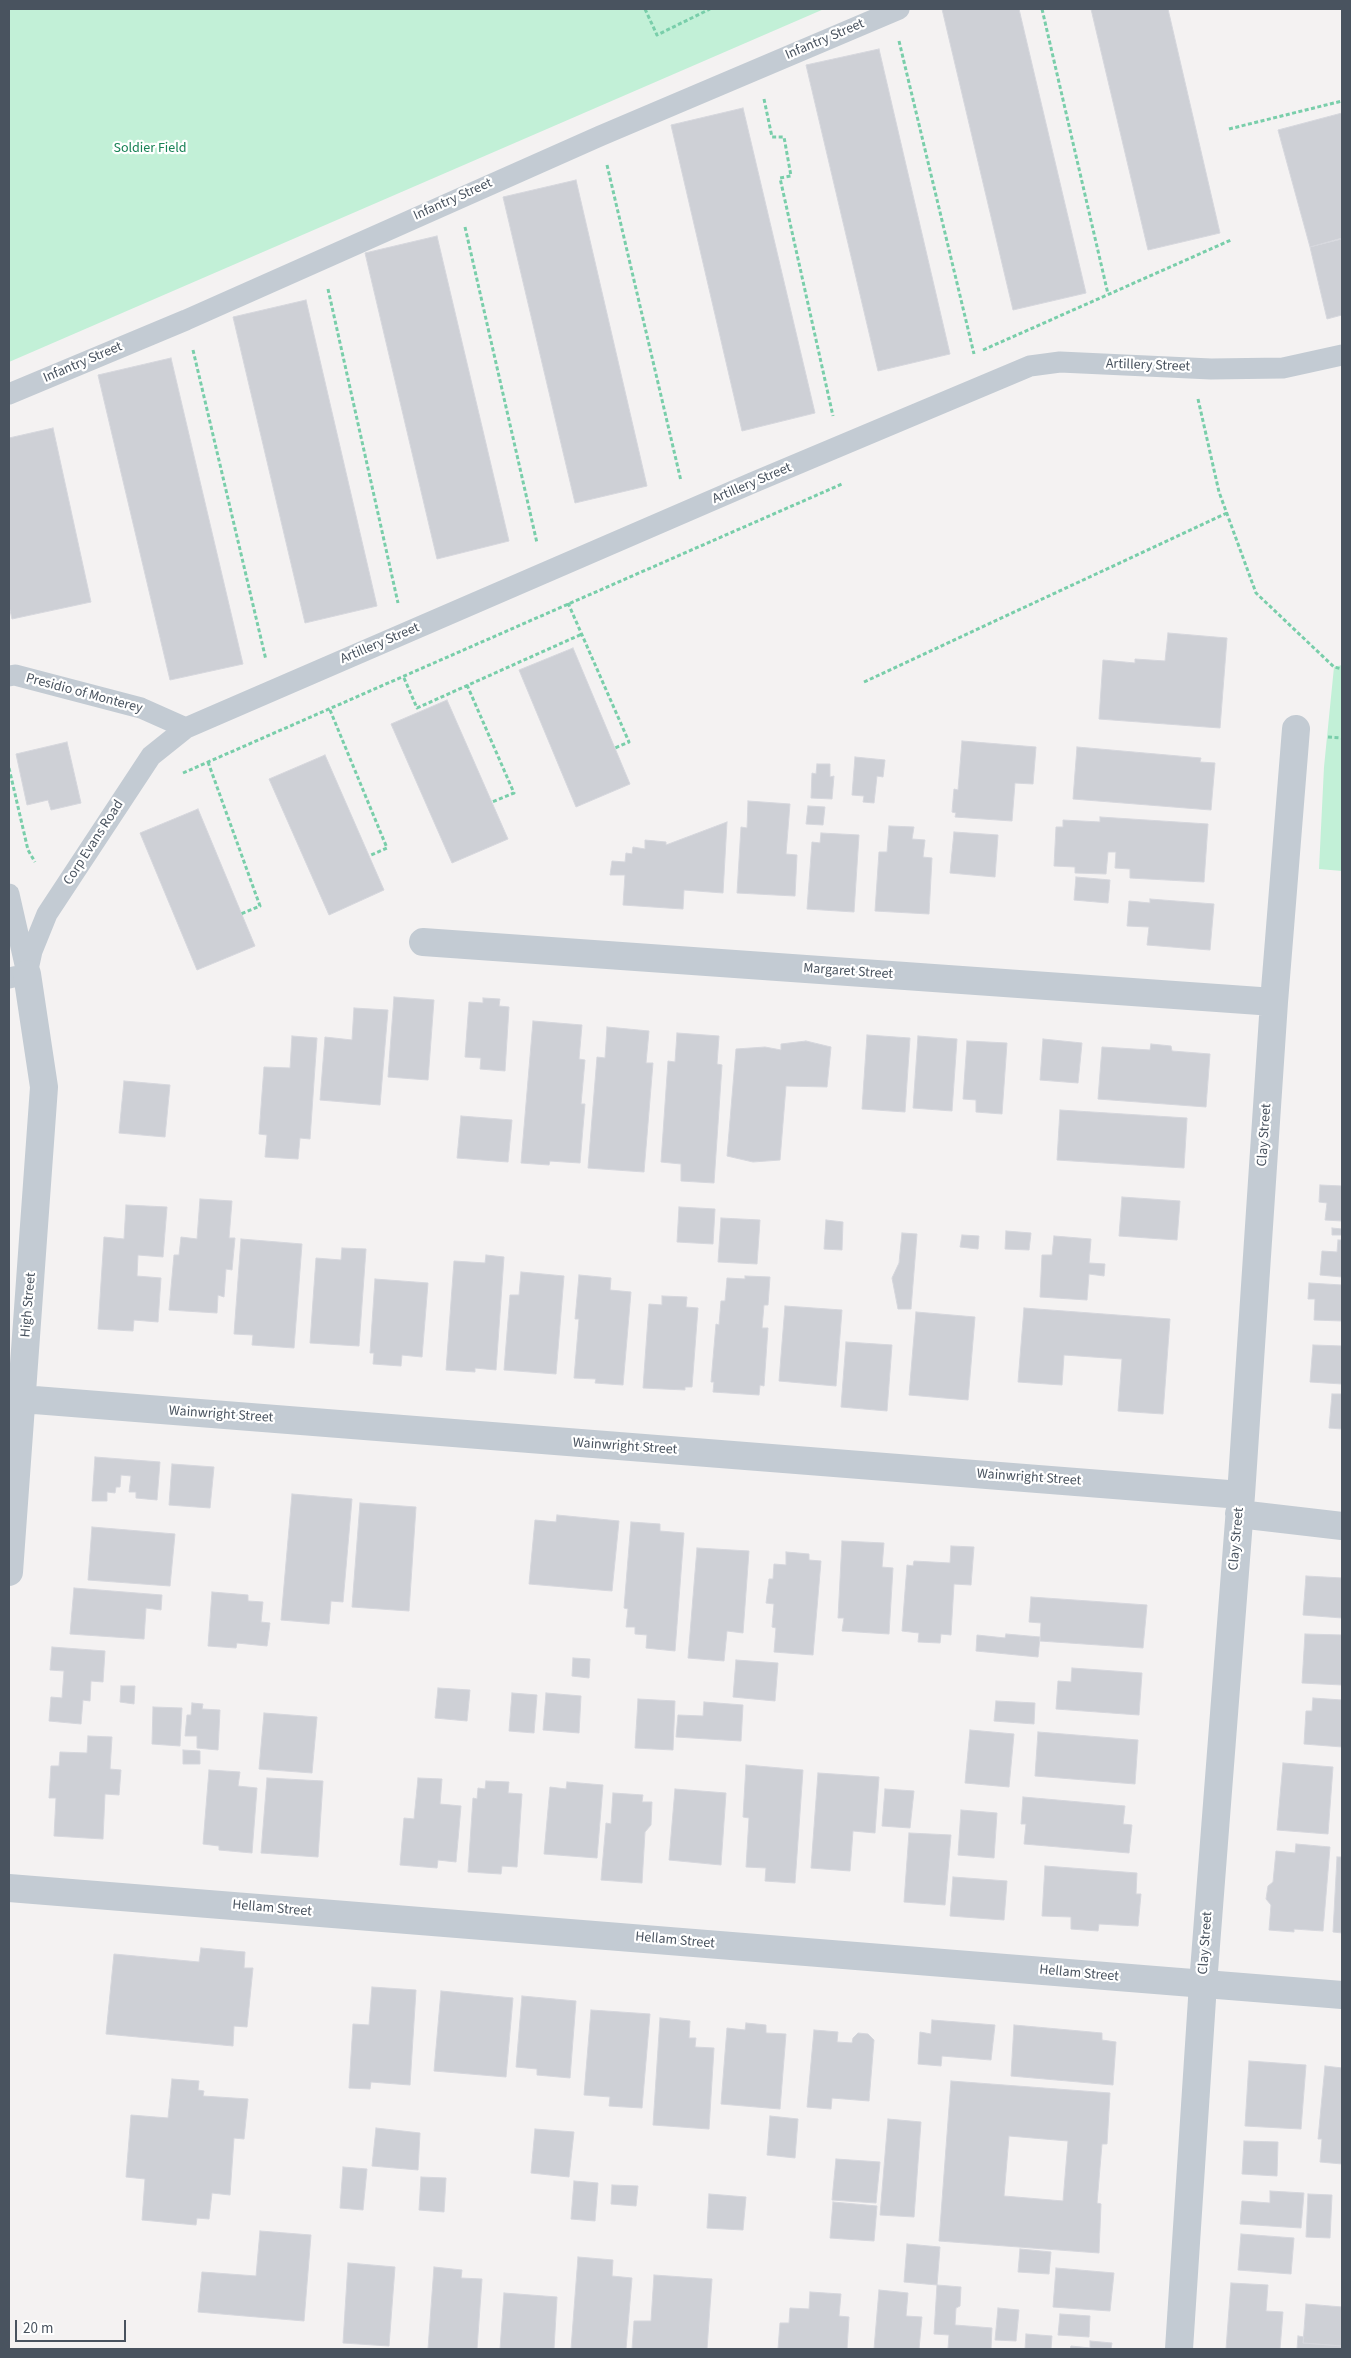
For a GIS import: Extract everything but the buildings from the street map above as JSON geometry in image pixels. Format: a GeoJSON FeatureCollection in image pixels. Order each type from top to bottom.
{"type":"FeatureCollection","features":[{"type":"Feature","properties":{"kind":"street","name":"Clay Street"},"geometry":{"type":"LineString","coordinates":[[1179,2349],[1203,1984],[1240,1504],[1274,1002],[1296,729]]}},
{"type":"Feature","properties":{"kind":"street","name":"Margaret Street"},"geometry":{"type":"LineString","coordinates":[[423,942],[1274,1002]]}},
{"type":"Feature","properties":{"kind":"street","name":"High Street"},"geometry":{"type":"LineString","coordinates":[[9,1572],[15,1398],[44,1087],[37,1037],[18,976]]}},
{"type":"Feature","properties":{"kind":"street","name":"Wainwright Street"},"geometry":{"type":"LineString","coordinates":[[15,1398],[1240,1504],[1342,1526]]}},
{"type":"Feature","properties":{"kind":"street","name":"Hellam Street"},"geometry":{"type":"LineString","coordinates":[[9,1888],[1342,1995]]}},
{"type":"Feature","properties":{"kind":"lane","name":"Infantry Street"},"geometry":{"type":"LineString","coordinates":[[9,394],[186,320],[458,197],[895,10]]}},
{"type":"Feature","properties":{"kind":"lane","name":"Artillery Street"},"geometry":{"type":"LineString","coordinates":[[186,728],[682,513],[1030,366],[1060,362],[1211,369],[1282,368],[1342,355]]}},
{"type":"Feature","properties":{"kind":"lane","name":"Presidio of Monterey"},"geometry":{"type":"LineString","coordinates":[[9,676],[16,675],[141,708],[186,728]]}},
{"type":"Feature","properties":{"kind":"lane","name":"Corp Evans Road"},"geometry":{"type":"LineString","coordinates":[[18,976],[32,950],[47,914],[151,756],[186,728]]}},
{"type":"Feature","properties":{"kind":"lane"},"geometry":{"type":"LineString","coordinates":[[9,894],[18,976]]}},
{"type":"Feature","properties":{"kind":"path"},"geometry":{"type":"LineString","coordinates":[[645,9],[657,35],[710,9]]}},
{"type":"Feature","properties":{"kind":"path"},"geometry":{"type":"LineString","coordinates":[[1042,9],[1108,294]]}},
{"type":"Feature","properties":{"kind":"path"},"geometry":{"type":"LineString","coordinates":[[895,10],[974,354]]}},
{"type":"Feature","properties":{"kind":"path"},"geometry":{"type":"LineString","coordinates":[[758,69],[772,138],[784,137],[791,176],[780,178],[833,416]]}},
{"type":"Feature","properties":{"kind":"path"},"geometry":{"type":"LineString","coordinates":[[1229,129],[1342,101]]}},
{"type":"Feature","properties":{"kind":"path"},"geometry":{"type":"LineString","coordinates":[[600,136],[681,483]]}},
{"type":"Feature","properties":{"kind":"path"},"geometry":{"type":"LineString","coordinates":[[458,197],[538,546]]}},
{"type":"Feature","properties":{"kind":"path"},"geometry":{"type":"LineString","coordinates":[[322,259],[399,608]]}},
{"type":"Feature","properties":{"kind":"path"},"geometry":{"type":"LineString","coordinates":[[186,320],[267,666]]}},
{"type":"Feature","properties":{"kind":"path"},"geometry":{"type":"LineString","coordinates":[[1198,398],[1219,492],[1256,593],[1334,667],[1342,669]]}},
{"type":"Feature","properties":{"kind":"path"},"geometry":{"type":"LineString","coordinates":[[183,773],[404,678],[568,603],[842,484]]}},
{"type":"Feature","properties":{"kind":"path"},"geometry":{"type":"LineString","coordinates":[[864,682],[1227,513]]}},
{"type":"Feature","properties":{"kind":"path"},"geometry":{"type":"LineString","coordinates":[[568,603],[629,742],[615,748]]}},
{"type":"Feature","properties":{"kind":"path"},"geometry":{"type":"LineString","coordinates":[[404,678],[417,708],[582,634]]}},
{"type":"Feature","properties":{"kind":"path"},"geometry":{"type":"LineString","coordinates":[[468,685],[514,793],[492,802]]}},
{"type":"Feature","properties":{"kind":"path"},"geometry":{"type":"LineString","coordinates":[[330,710],[387,848],[369,856]]}},
{"type":"Feature","properties":{"kind":"path"},"geometry":{"type":"LineString","coordinates":[[208,762],[260,906],[242,914]]}},
{"type":"Feature","properties":{"kind":"path"},"geometry":{"type":"LineString","coordinates":[[9,768],[28,850],[35,862]]}},
{"type":"Feature","properties":{"kind":"green space","name":"Soldier Field"},"geometry":{"type":"Polygon","coordinates":[[[9,9],[824,9],[9,362],[9,9]]]}},
{"type":"Feature","properties":{"kind":"green space"},"geometry":{"type":"Polygon","coordinates":[[[1342,665],[1342,871],[1319,869],[1324,767],[1334,667],[1342,665]]]}}]}
